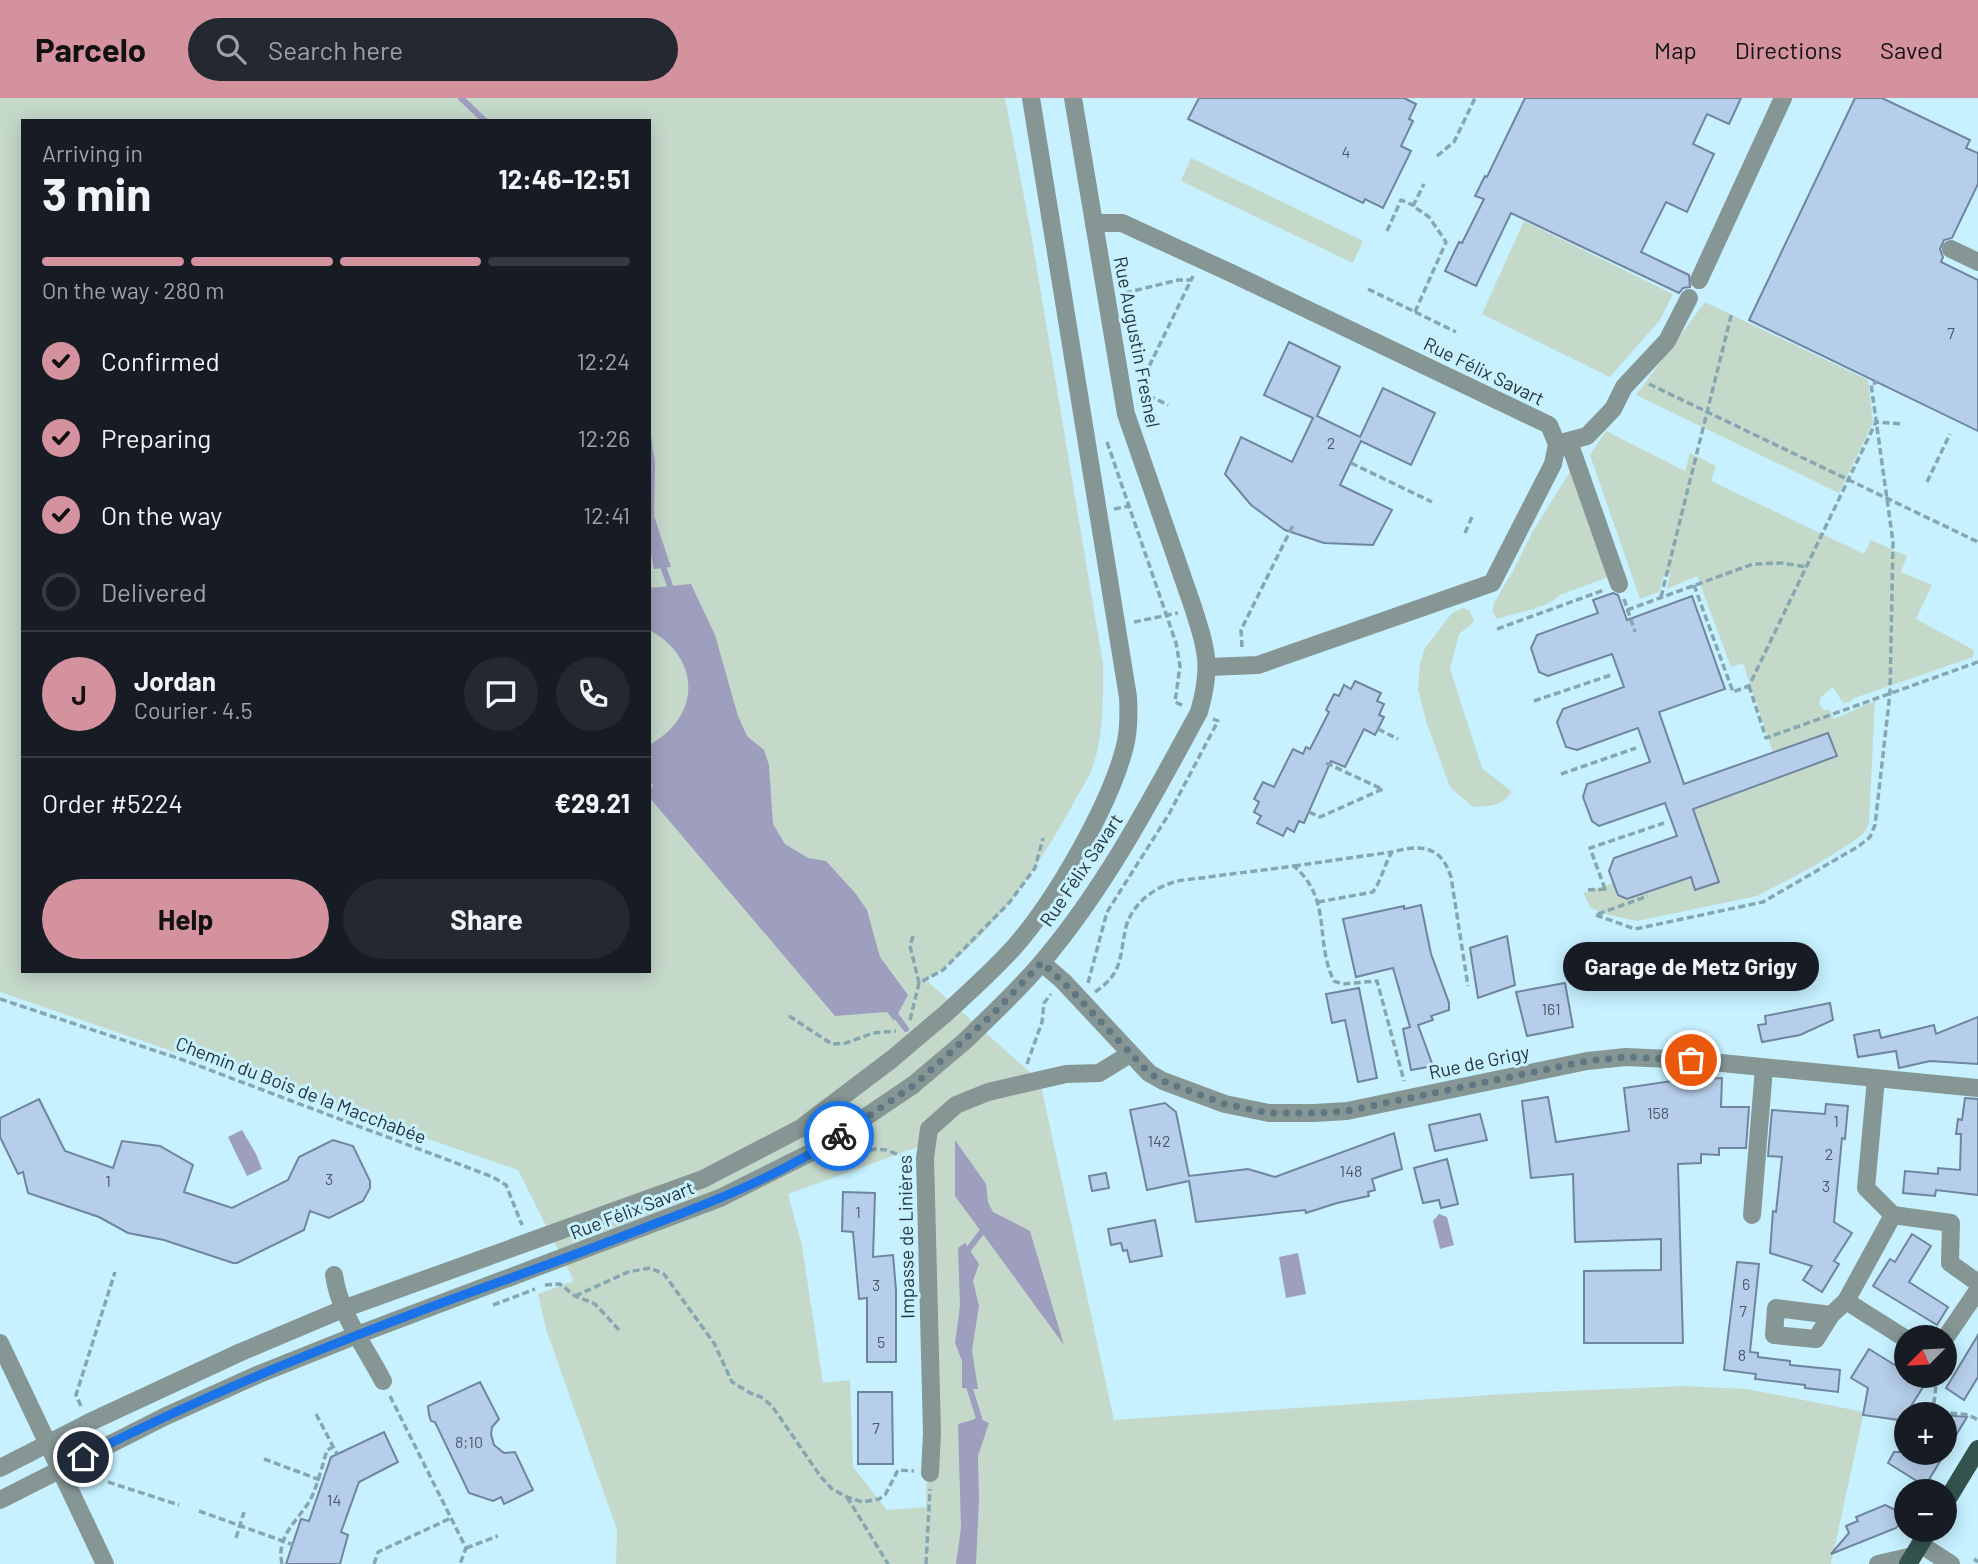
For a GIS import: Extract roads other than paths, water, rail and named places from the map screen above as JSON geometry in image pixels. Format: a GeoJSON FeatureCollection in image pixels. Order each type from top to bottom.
{"type":"FeatureCollection","features":[{"type":"Feature","properties":{"kind":"main road"},"geometry":{"type":"LineString","coordinates":[[1957,1484],[1978,1449]]}},
{"type":"Feature","properties":{"kind":"street"},"geometry":{"type":"LineString","coordinates":[[0,1468],[228,1357],[343,1309],[702,1179],[737,1162],[801,1128],[892,1059],[944,1015],[1017,944],[1049,901],[1103,804],[1124,750],[1129,723],[1128,697],[1031,98]]}},
{"type":"Feature","properties":{"kind":"street","name":"Rue Augustin Fresnel"},"geometry":{"type":"LineString","coordinates":[[1073,98],[1106,297],[1130,391],[1126,414],[1193,607],[1208,667]]}},
{"type":"Feature","properties":{"kind":"street"},"geometry":{"type":"LineString","coordinates":[[1699,280],[1783,98]]}},
{"type":"Feature","properties":{"kind":"street","name":"Rue Félix Savart"},"geometry":{"type":"LineString","coordinates":[[1094,223],[1122,223],[1203,260],[1549,425],[1563,443]]}},
{"type":"Feature","properties":{"kind":"street"},"geometry":{"type":"LineString","coordinates":[[1951,249],[1978,262]]}},
{"type":"Feature","properties":{"kind":"street"},"geometry":{"type":"LineString","coordinates":[[1208,667],[1258,665],[1492,583],[1563,443],[1587,436],[1613,409],[1624,387],[1667,341],[1689,298]]}},
{"type":"Feature","properties":{"kind":"street"},"geometry":{"type":"LineString","coordinates":[[1563,443],[1619,584]]}},
{"type":"Feature","properties":{"kind":"street","name":"Rue Félix Savart"},"geometry":{"type":"LineString","coordinates":[[0,1500],[164,1417],[257,1375],[720,1198],[820,1149],[914,1085],[965,1041],[1042,962],[1089,901],[1129,839],[1199,712],[1208,667]]}},
{"type":"Feature","properties":{"kind":"street","name":"Rue de Grigy"},"geometry":{"type":"LineString","coordinates":[[1042,962],[1149,1073],[1163,1081],[1225,1104],[1269,1113],[1347,1111],[1587,1061],[1626,1057],[1978,1088]]}},
{"type":"Feature","properties":{"kind":"street","name":"Impasse de Linières"},"geometry":{"type":"LineString","coordinates":[[930,1473],[932,1433],[925,1158],[929,1129],[956,1105],[988,1092],[1066,1074],[1100,1073],[1130,1054]]}},
{"type":"Feature","properties":{"kind":"street"},"geometry":{"type":"LineString","coordinates":[[1752,1215],[1764,1068]]}},
{"type":"Feature","properties":{"kind":"street"},"geometry":{"type":"LineString","coordinates":[[1876,1079],[1866,1188],[1893,1215],[1951,1223],[1950,1263],[1978,1283]]}},
{"type":"Feature","properties":{"kind":"street"},"geometry":{"type":"LineString","coordinates":[[1831,1315],[1846,1301],[1893,1215]]}},
{"type":"Feature","properties":{"kind":"street"},"geometry":{"type":"LineString","coordinates":[[334,1275],[348,1323],[383,1381]]}},
{"type":"Feature","properties":{"kind":"street"},"geometry":{"type":"LineString","coordinates":[[1954,1325],[1978,1290]]}},
{"type":"Feature","properties":{"kind":"street"},"geometry":{"type":"LineString","coordinates":[[1846,1301],[1894,1331]]}},
{"type":"Feature","properties":{"kind":"street"},"geometry":{"type":"LineString","coordinates":[[0,1343],[105,1564]]}},
{"type":"Feature","properties":{"kind":"street"},"geometry":{"type":"LineString","coordinates":[[1878,1564],[1918,1548],[1951,1564]]}},
{"type":"Feature","properties":{"kind":"water"},"geometry":{"type":"Polygon","coordinates":[[[651,436],[655,463],[654,516],[671,567],[654,569],[651,554],[651,436]]]}},
{"type":"Feature","properties":{"kind":"water"},"geometry":{"type":"Polygon","coordinates":[[[691,584],[715,635],[738,716],[747,736],[764,750],[769,765],[773,824],[785,844],[808,858],[826,861],[867,910],[880,957],[908,995],[894,1021],[887,1012],[835,1016],[651,799],[651,744],[666,733],[678,719],[686,704],[688,688],[686,671],[679,656],[651,631],[651,588],[691,584]]]}},
{"type":"Feature","properties":{"kind":"water"},"geometry":{"type":"Polygon","coordinates":[[[242,1130],[262,1169],[247,1176],[228,1137],[242,1130]]]}},
{"type":"Feature","properties":{"kind":"water"},"geometry":{"type":"Polygon","coordinates":[[[955,1140],[986,1184],[988,1202],[993,1212],[1030,1231],[1064,1345],[955,1196],[955,1140]]]}},
{"type":"Feature","properties":{"kind":"water"},"geometry":{"type":"Polygon","coordinates":[[[1439,1214],[1447,1217],[1454,1245],[1440,1249],[1433,1221],[1439,1214]]]}},
{"type":"Feature","properties":{"kind":"water"},"geometry":{"type":"Polygon","coordinates":[[[965,1243],[979,1264],[973,1281],[979,1306],[972,1350],[978,1389],[962,1388],[962,1361],[955,1343],[960,1306],[958,1248],[965,1243]]]}},
{"type":"Feature","properties":{"kind":"water"},"geometry":{"type":"Polygon","coordinates":[[[1298,1253],[1306,1294],[1286,1298],[1279,1257],[1298,1253]]]}},
{"type":"Feature","properties":{"kind":"water"},"geometry":{"type":"Polygon","coordinates":[[[979,1418],[989,1423],[978,1456],[976,1564],[956,1564],[961,1528],[958,1424],[979,1418]]]}},
{"type":"Feature","properties":{"kind":"waterway"},"geometry":{"type":"LineString","coordinates":[[461,98],[483,119]]}},
{"type":"Feature","properties":{"kind":"waterway"},"geometry":{"type":"LineString","coordinates":[[661,561],[673,594]]}},
{"type":"Feature","properties":{"kind":"waterway"},"geometry":{"type":"LineString","coordinates":[[892,1010],[906,1029]]}},
{"type":"Feature","properties":{"kind":"waterway"},"geometry":{"type":"LineString","coordinates":[[968,1254],[968,1250],[984,1229]]}},
{"type":"Feature","properties":{"kind":"waterway"},"geometry":{"type":"LineString","coordinates":[[968,1383],[979,1418],[976,1422]]}},
{"type":"Feature","properties":{"kind":"place","name":"Garage de Metz Grigy"},"geometry":{"type":"Point","coordinates":[1691,1060]}}]}
